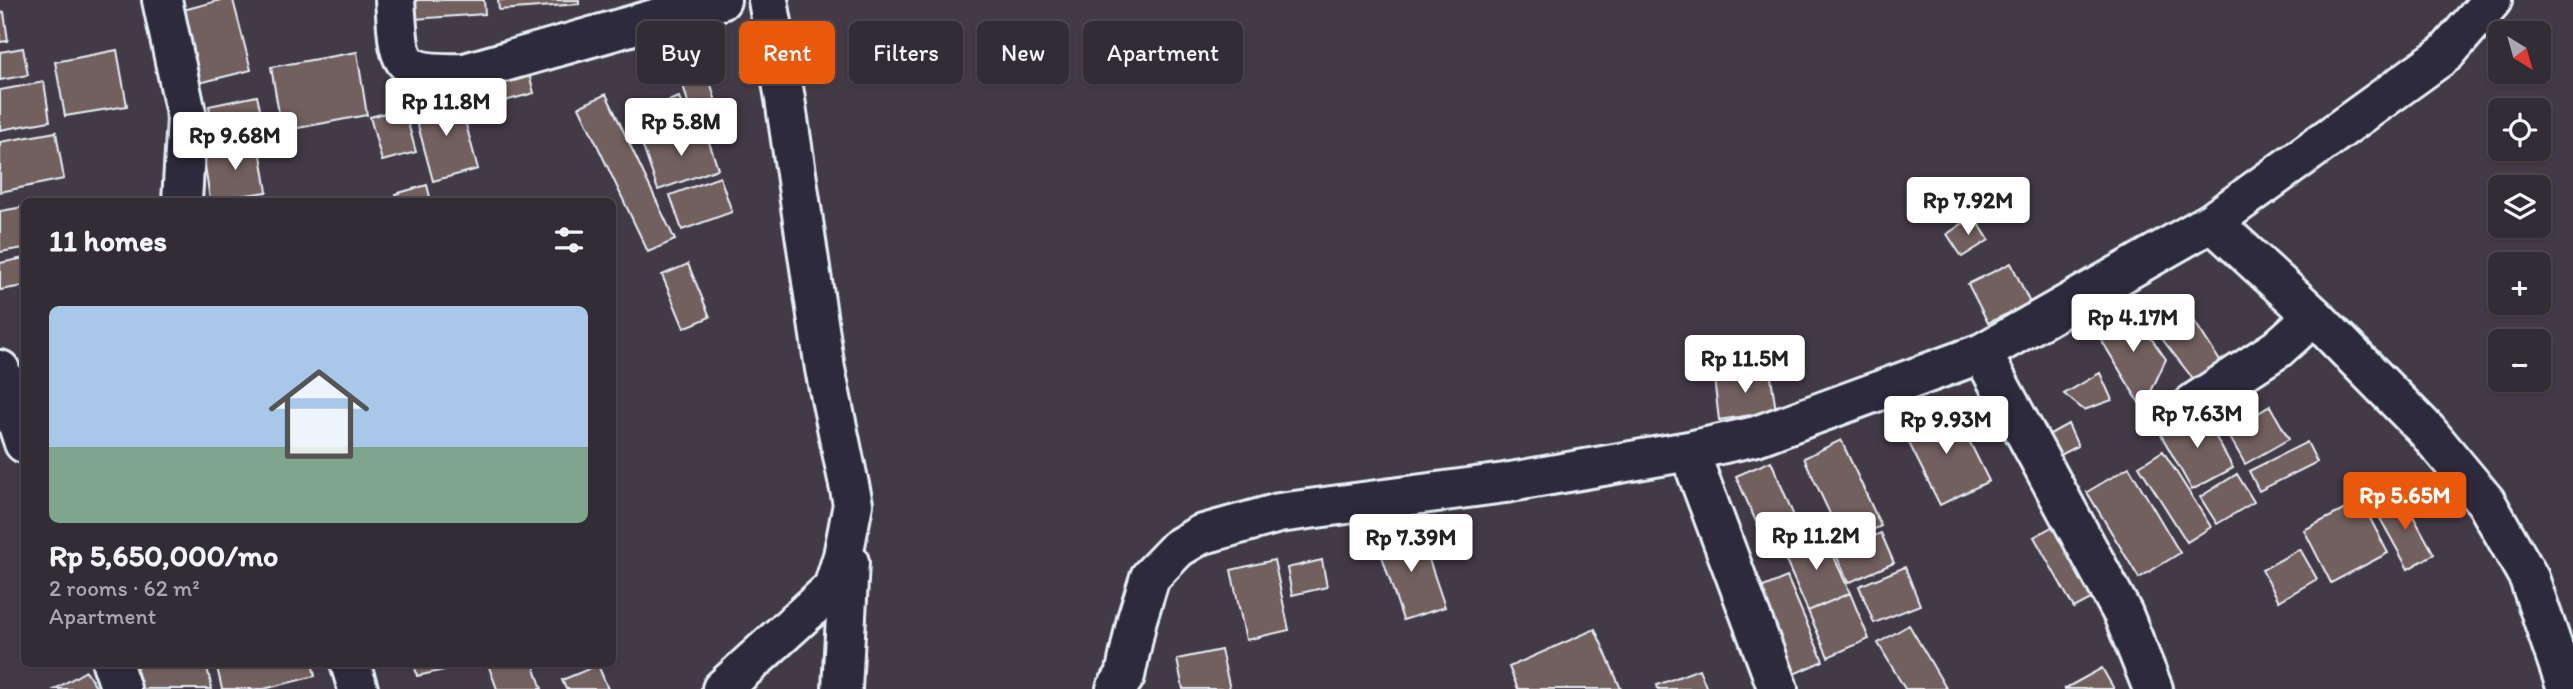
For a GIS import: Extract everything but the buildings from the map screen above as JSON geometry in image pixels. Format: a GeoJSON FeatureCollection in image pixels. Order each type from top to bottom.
{"type":"FeatureCollection","features":[{"type":"Feature","properties":{"kind":"street"},"geometry":{"type":"LineString","coordinates":[[162,0],[187,118],[182,198]]}},
{"type":"Feature","properties":{"kind":"street"},"geometry":{"type":"LineString","coordinates":[[395,0],[398,51],[416,71],[440,73],[465,73],[721,0]]}},
{"type":"Feature","properties":{"kind":"street"},"geometry":{"type":"LineString","coordinates":[[768,0],[825,369],[853,504],[842,689]]}},
{"type":"Feature","properties":{"kind":"street"},"geometry":{"type":"LineString","coordinates":[[1123,685],[1137,619],[1150,577],[1178,548],[1200,535],[1279,513],[1505,484],[1689,451],[1756,436],[1982,353],[2213,222],[2446,53],[2492,0]]}},
{"type":"Feature","properties":{"kind":"street"},"geometry":{"type":"LineString","coordinates":[[2213,222],[2314,316],[2427,431],[2486,502],[2529,578],[2567,689]]}},
{"type":"Feature","properties":{"kind":"street"},"geometry":{"type":"LineString","coordinates":[[2194,403],[2277,349],[2314,316]]}},
{"type":"Feature","properties":{"kind":"street"},"geometry":{"type":"LineString","coordinates":[[1982,353],[2123,614],[2153,689]]}},
{"type":"Feature","properties":{"kind":"street"},"geometry":{"type":"LineString","coordinates":[[0,370],[21,434]]}},
{"type":"Feature","properties":{"kind":"street"},"geometry":{"type":"LineString","coordinates":[[1689,451],[1778,689]]}},
{"type":"Feature","properties":{"kind":"street"},"geometry":{"type":"LineString","coordinates":[[722,689],[834,588],[853,504]]}},
{"type":"Feature","properties":{"kind":"street"},"geometry":{"type":"LineString","coordinates":[[113,667],[121,689]]}},
{"type":"Feature","properties":{"kind":"street"},"geometry":{"type":"LineString","coordinates":[[351,667],[358,689]]}}]}
